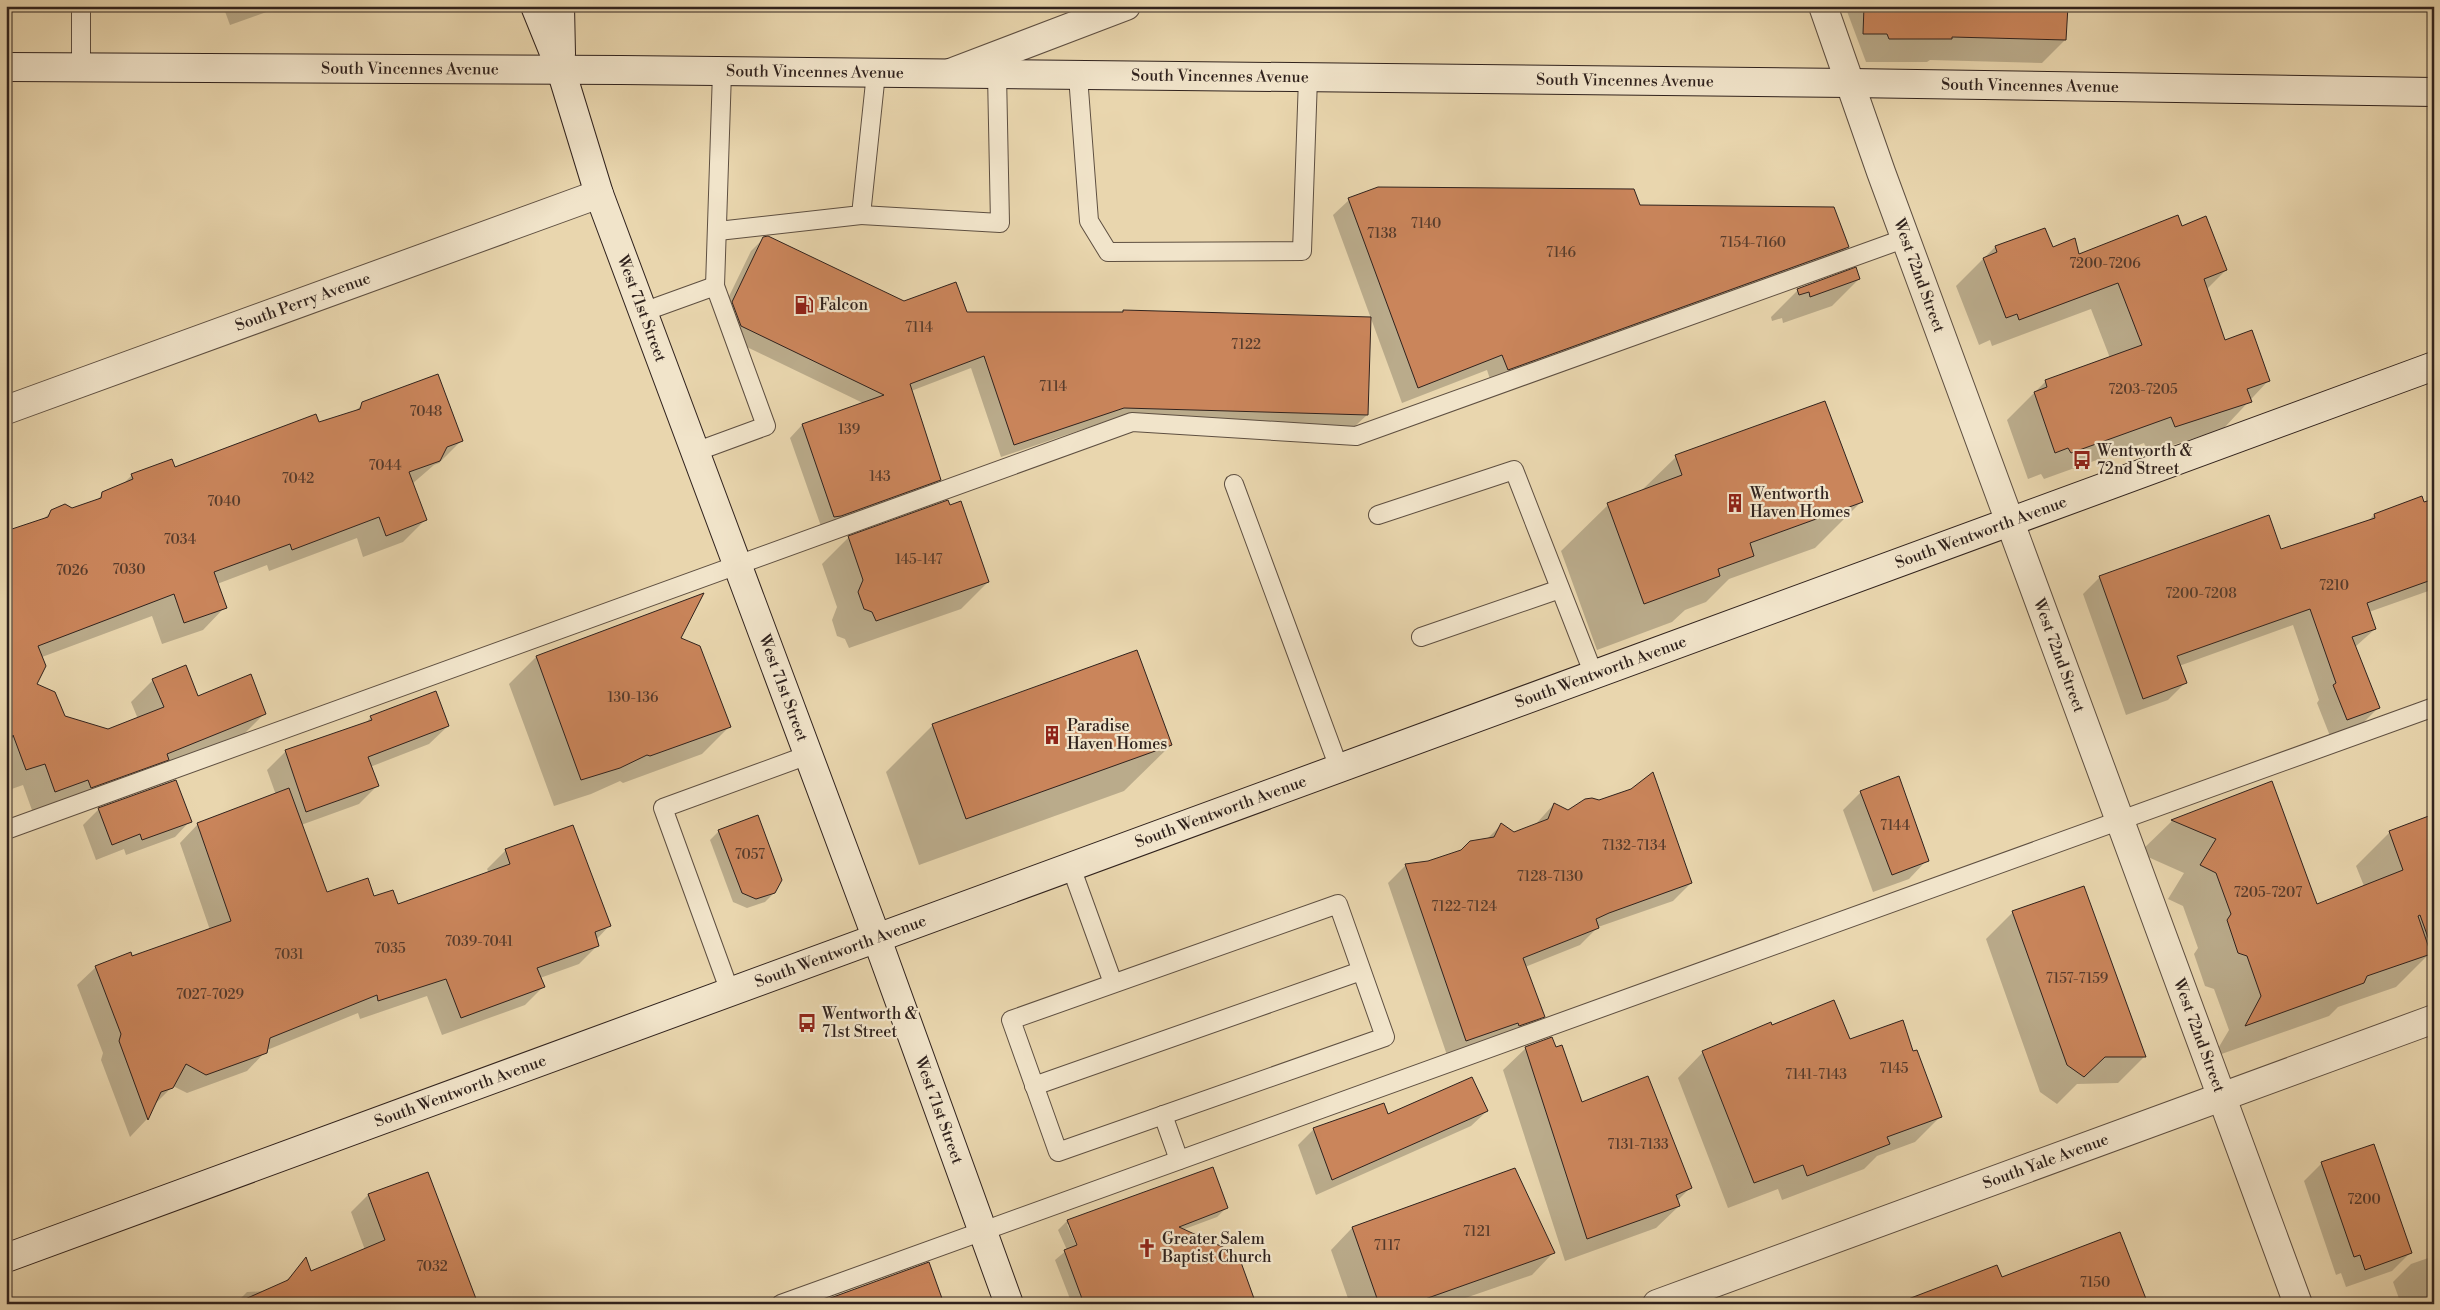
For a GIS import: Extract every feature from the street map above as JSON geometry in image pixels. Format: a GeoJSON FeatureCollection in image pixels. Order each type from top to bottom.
{"type":"FeatureCollection","features":[{"type":"Feature","properties":{"kind":"street","name":"West 71st Street"},"geometry":{"type":"LineString","coordinates":[[535,6],[561,70],[599,194],[877,939],[1009,1304]]}},
{"type":"Feature","properties":{"kind":"street","name":"West 71st Street"},"geometry":{"type":"LineString","coordinates":[[560,6],[561,70]]}},
{"type":"Feature","properties":{"kind":"street"},"geometry":{"type":"LineString","coordinates":[[949,74],[1126,6]]}},
{"type":"Feature","properties":{"kind":"street","name":"West 72nd Street"},"geometry":{"type":"LineString","coordinates":[[1823,6],[1906,238],[2298,1304]]}},
{"type":"Feature","properties":{"kind":"street","name":"South Vincennes Avenue"},"geometry":{"type":"LineString","coordinates":[[6,67],[997,74],[1850,83],[2434,92]]}},
{"type":"Feature","properties":{"kind":"street","name":"South Perry Avenue"},"geometry":{"type":"LineString","coordinates":[[6,410],[599,194]]}},
{"type":"Feature","properties":{"kind":"street","name":"South Wentworth Avenue"},"geometry":{"type":"LineString","coordinates":[[6,1258],[2434,366]]}},
{"type":"Feature","properties":{"kind":"street","name":"South Yale Avenue"},"geometry":{"type":"LineString","coordinates":[[1657,1304],[2434,1019]]}},
{"type":"Feature","properties":{"kind":"lane"},"geometry":{"type":"LineString","coordinates":[[81,6],[81,67]]}},
{"type":"Feature","properties":{"kind":"lane"},"geometry":{"type":"LineString","coordinates":[[695,452],[766,426],[715,286],[722,72]]}},
{"type":"Feature","properties":{"kind":"lane"},"geometry":{"type":"LineString","coordinates":[[861,215],[876,73]]}},
{"type":"Feature","properties":{"kind":"lane"},"geometry":{"type":"LineString","coordinates":[[718,231],[861,215],[1000,223],[997,74]]}},
{"type":"Feature","properties":{"kind":"lane"},"geometry":{"type":"LineString","coordinates":[[1078,76],[1089,221],[1108,252],[1302,251],[1308,78]]}},
{"type":"Feature","properties":{"kind":"lane"},"geometry":{"type":"LineString","coordinates":[[6,830],[1132,422],[1356,436],[1906,238]]}},
{"type":"Feature","properties":{"kind":"lane"},"geometry":{"type":"LineString","coordinates":[[643,312],[715,286]]}},
{"type":"Feature","properties":{"kind":"lane"},"geometry":{"type":"LineString","coordinates":[[1378,515],[1514,470],[1594,675]]}},
{"type":"Feature","properties":{"kind":"lane"},"geometry":{"type":"LineString","coordinates":[[1234,484],[1340,768]]}},
{"type":"Feature","properties":{"kind":"lane"},"geometry":{"type":"LineString","coordinates":[[1421,637],[1560,589]]}},
{"type":"Feature","properties":{"kind":"lane"},"geometry":{"type":"LineString","coordinates":[[782,1304],[2434,707]]}},
{"type":"Feature","properties":{"kind":"lane"},"geometry":{"type":"LineString","coordinates":[[730,992],[663,808],[808,755]]}},
{"type":"Feature","properties":{"kind":"lane"},"geometry":{"type":"LineString","coordinates":[[1071,867],[1113,983]]}},
{"type":"Feature","properties":{"kind":"lane"},"geometry":{"type":"LineString","coordinates":[[1338,904],[1385,1037],[1058,1152],[1011,1020],[1113,983],[1338,904]]}},
{"type":"Feature","properties":{"kind":"lane"},"geometry":{"type":"LineString","coordinates":[[1034,1086],[1362,971]]}},
{"type":"Feature","properties":{"kind":"lane"},"geometry":{"type":"LineString","coordinates":[[1163,1115],[1179,1160]]}},
{"type":"Feature","properties":{"kind":"building"},"geometry":{"type":"Polygon","coordinates":[[[1864,6],[2068,6],[2066,40],[1952,37],[1952,39],[1889,39],[1887,34],[1863,34],[1864,6]]]}},
{"type":"Feature","properties":{"kind":"building"},"geometry":{"type":"Polygon","coordinates":[[[1378,187],[1634,189],[1640,205],[1834,207],[1849,247],[1508,370],[1502,355],[1418,388],[1348,198],[1378,187]]]}},
{"type":"Feature","properties":{"kind":"building"},"geometry":{"type":"Polygon","coordinates":[[[2178,215],[2182,226],[2206,216],[2227,270],[2204,279],[2225,340],[2252,330],[2270,381],[2247,389],[2252,402],[2175,427],[2171,417],[2071,453],[2068,448],[2055,453],[2034,392],[2047,387],[2045,380],[2142,345],[2118,283],[2019,320],[2017,314],[2006,318],[1983,258],[1997,252],[1995,246],[2045,228],[2053,247],[2075,238],[2079,254],[2178,215]]]}},
{"type":"Feature","properties":{"kind":"building"},"geometry":{"type":"Polygon","coordinates":[[[768,236],[904,301],[956,282],[967,312],[1123,312],[1123,310],[1371,317],[1368,415],[1124,408],[1014,445],[984,356],[910,384],[941,480],[834,517],[802,424],[884,395],[741,326],[732,302],[763,237],[768,236]]]}},
{"type":"Feature","properties":{"kind":"building"},"geometry":{"type":"Polygon","coordinates":[[[1856,267],[1860,279],[1810,297],[1809,292],[1799,295],[1797,289],[1856,267]]]}},
{"type":"Feature","properties":{"kind":"building"},"geometry":{"type":"Polygon","coordinates":[[[438,374],[463,441],[447,447],[440,461],[409,472],[427,520],[386,536],[379,517],[292,550],[290,544],[214,572],[227,608],[184,623],[174,594],[38,646],[46,666],[37,684],[55,692],[65,716],[108,729],[164,707],[152,679],[186,665],[198,696],[251,674],[266,714],[167,754],[169,760],[91,788],[88,780],[55,792],[45,764],[26,770],[13,735],[6,751],[6,531],[48,517],[51,510],[65,504],[72,508],[101,498],[102,492],[133,479],[131,474],[172,459],[175,467],[316,414],[319,422],[360,409],[362,402],[438,374]]]}},
{"type":"Feature","properties":{"kind":"building","name":"Wentworth Haven Homes"},"geometry":{"type":"Polygon","coordinates":[[[1825,401],[1863,502],[1750,543],[1754,556],[1718,569],[1720,576],[1644,604],[1607,503],[1682,475],[1675,455],[1825,401]]]}},
{"type":"Feature","properties":{"kind":"building"},"geometry":{"type":"Polygon","coordinates":[[[2422,496],[2424,502],[2434,499],[2434,579],[2367,603],[2376,629],[2352,637],[2380,708],[2347,720],[2333,685],[2336,683],[2310,609],[2177,656],[2187,683],[2143,699],[2099,576],[2269,515],[2281,549],[2375,518],[2374,514],[2422,496]]]}},
{"type":"Feature","properties":{"kind":"building"},"geometry":{"type":"Polygon","coordinates":[[[948,500],[950,505],[961,501],[989,582],[876,621],[872,612],[864,609],[858,592],[863,580],[848,536],[948,500]]]}},
{"type":"Feature","properties":{"kind":"building"},"geometry":{"type":"Polygon","coordinates":[[[704,593],[681,638],[700,646],[731,727],[650,756],[647,755],[620,768],[581,780],[536,656],[704,593]]]}},
{"type":"Feature","properties":{"kind":"building","name":"Paradise Haven Homes"},"geometry":{"type":"Polygon","coordinates":[[[1137,650],[1172,745],[966,819],[932,724],[1137,650]]]}},
{"type":"Feature","properties":{"kind":"building"},"geometry":{"type":"Polygon","coordinates":[[[436,691],[449,726],[368,757],[379,786],[306,812],[285,750],[372,720],[370,716],[436,691]]]}},
{"type":"Feature","properties":{"kind":"building"},"geometry":{"type":"Polygon","coordinates":[[[1653,772],[1692,883],[1609,913],[1596,919],[1599,928],[1523,958],[1545,1017],[1519,1026],[1518,1023],[1466,1041],[1405,864],[1428,861],[1461,850],[1470,841],[1494,837],[1501,823],[1514,832],[1548,819],[1554,803],[1568,810],[1585,799],[1599,800],[1631,789],[1653,772]]]}},
{"type":"Feature","properties":{"kind":"building"},"geometry":{"type":"Polygon","coordinates":[[[1899,776],[1929,861],[1892,875],[1860,791],[1899,776]]]}},
{"type":"Feature","properties":{"kind":"building"},"geometry":{"type":"Polygon","coordinates":[[[176,780],[192,822],[142,840],[140,834],[112,845],[98,808],[176,780]]]}},
{"type":"Feature","properties":{"kind":"building"},"geometry":{"type":"Polygon","coordinates":[[[2272,781],[2317,904],[2403,870],[2389,831],[2434,814],[2434,942],[2430,943],[2420,915],[2418,916],[2431,954],[2367,976],[2364,983],[2245,1026],[2261,996],[2247,956],[2238,953],[2227,920],[2231,914],[2216,873],[2200,865],[2216,839],[2171,820],[2272,781]]]}},
{"type":"Feature","properties":{"kind":"building"},"geometry":{"type":"Polygon","coordinates":[[[289,788],[327,892],[368,878],[374,896],[393,890],[398,904],[510,864],[505,849],[573,825],[611,926],[595,932],[599,946],[537,968],[545,987],[461,1018],[446,979],[378,1001],[377,995],[270,1038],[267,1053],[206,1075],[186,1064],[173,1088],[161,1092],[148,1120],[119,1041],[121,1034],[95,966],[131,952],[132,956],[231,921],[197,823],[289,788]]]}},
{"type":"Feature","properties":{"kind":"building"},"geometry":{"type":"Polygon","coordinates":[[[758,815],[782,880],[775,893],[756,899],[742,893],[718,830],[758,815]]]}},
{"type":"Feature","properties":{"kind":"building"},"geometry":{"type":"Polygon","coordinates":[[[2084,886],[2146,1057],[2105,1057],[2084,1077],[2067,1065],[2012,911],[2084,886]]]}},
{"type":"Feature","properties":{"kind":"building"},"geometry":{"type":"Polygon","coordinates":[[[1834,1000],[1850,1039],[1903,1020],[1913,1051],[1917,1050],[1942,1117],[1887,1137],[1890,1144],[1807,1176],[1803,1165],[1754,1183],[1702,1051],[1771,1022],[1772,1025],[1834,1000]]]}},
{"type":"Feature","properties":{"kind":"building"},"geometry":{"type":"Polygon","coordinates":[[[1552,1037],[1556,1047],[1562,1045],[1582,1102],[1648,1076],[1692,1188],[1676,1195],[1680,1206],[1587,1239],[1525,1047],[1552,1037]]]}},
{"type":"Feature","properties":{"kind":"building"},"geometry":{"type":"Polygon","coordinates":[[[1472,1077],[1488,1111],[1332,1180],[1313,1128],[1384,1103],[1388,1114],[1472,1077]]]}},
{"type":"Feature","properties":{"kind":"building"},"geometry":{"type":"Polygon","coordinates":[[[2374,1144],[2412,1253],[2365,1270],[2360,1255],[2354,1257],[2321,1162],[2374,1144]]]}},
{"type":"Feature","properties":{"kind":"building","name":"Greater Salem Baptist Church"},"geometry":{"type":"Polygon","coordinates":[[[1213,1167],[1228,1208],[1179,1227],[1238,1254],[1256,1304],[1084,1304],[1064,1250],[1077,1245],[1067,1220],[1213,1167]]]}},
{"type":"Feature","properties":{"kind":"building"},"geometry":{"type":"Polygon","coordinates":[[[1515,1168],[1555,1253],[1411,1304],[1379,1304],[1352,1227],[1515,1168]]]}},
{"type":"Feature","properties":{"kind":"building"},"geometry":{"type":"Polygon","coordinates":[[[428,1172],[478,1304],[234,1304],[288,1280],[306,1257],[311,1271],[385,1240],[368,1194],[428,1172]]]}},
{"type":"Feature","properties":{"kind":"building"},"geometry":{"type":"Polygon","coordinates":[[[2120,1232],[2148,1304],[1904,1304],[1903,1301],[1997,1265],[2002,1277],[2120,1232]]]}},
{"type":"Feature","properties":{"kind":"building"},"geometry":{"type":"Polygon","coordinates":[[[929,1262],[944,1304],[826,1304],[825,1300],[929,1262]]]}},
{"type":"Feature","properties":{"kind":"place","name":"Falcon"},"geometry":{"type":"Point","coordinates":[804,305]}},
{"type":"Feature","properties":{"kind":"place","name":"Wentworth & 72nd Street"},"geometry":{"type":"Point","coordinates":[2082,460]}},
{"type":"Feature","properties":{"kind":"place","name":"Wentworth Haven Homes"},"geometry":{"type":"Point","coordinates":[1735,503]}},
{"type":"Feature","properties":{"kind":"place","name":"Paradise Haven Homes"},"geometry":{"type":"Point","coordinates":[1052,735]}},
{"type":"Feature","properties":{"kind":"place","name":"Wentworth & 71st Street"},"geometry":{"type":"Point","coordinates":[807,1023]}},
{"type":"Feature","properties":{"kind":"place","name":"Greater Salem Baptist Church"},"geometry":{"type":"Point","coordinates":[1147,1248]}}]}
